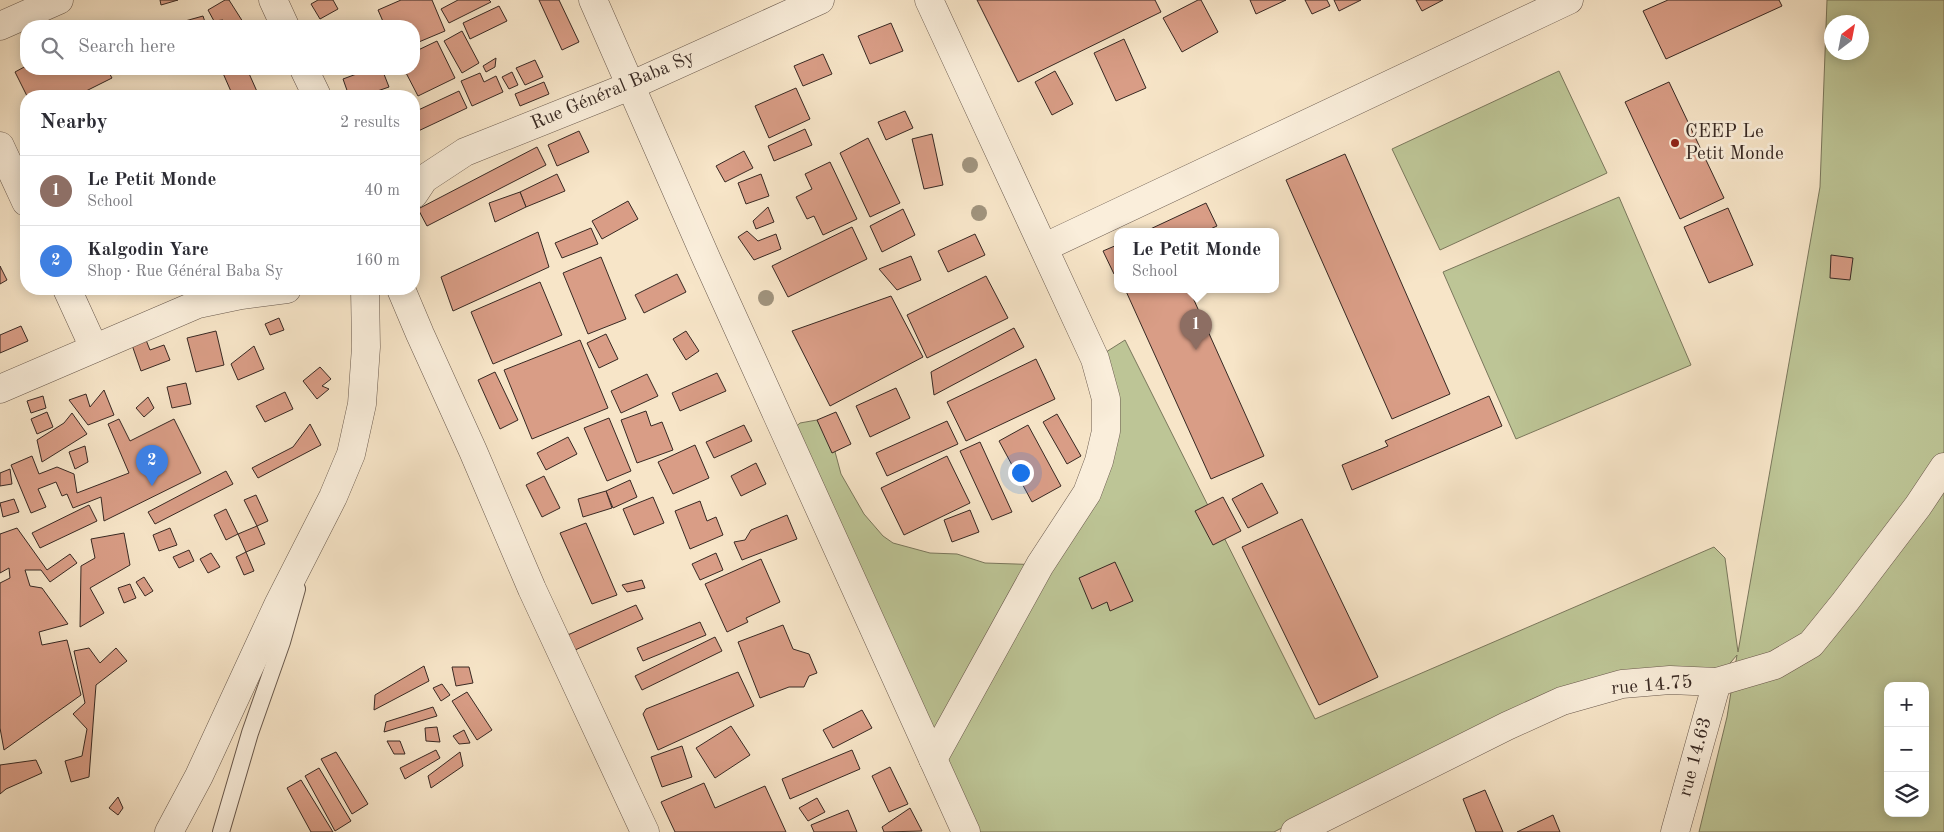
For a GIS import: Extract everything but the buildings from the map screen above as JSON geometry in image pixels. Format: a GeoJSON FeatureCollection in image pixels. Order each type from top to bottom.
{"type":"FeatureCollection","features":[{"type":"Feature","properties":{"kind":"street"},"geometry":{"type":"LineString","coordinates":[[0,26],[59,0]]}},
{"type":"Feature","properties":{"kind":"street"},"geometry":{"type":"LineString","coordinates":[[273,0],[282,20]]}},
{"type":"Feature","properties":{"kind":"street"},"geometry":{"type":"LineString","coordinates":[[593,0],[966,832]]}},
{"type":"Feature","properties":{"kind":"street","name":"Rue Général Baba Sy"},"geometry":{"type":"LineString","coordinates":[[420,185],[424,179],[465,152],[630,86],[820,0]]}},
{"type":"Feature","properties":{"kind":"street"},"geometry":{"type":"LineString","coordinates":[[929,0],[1045,247],[1095,359],[1106,399],[1106,431],[1099,461],[1087,493],[1040,565],[933,760]]}},
{"type":"Feature","properties":{"kind":"street"},"geometry":{"type":"LineString","coordinates":[[1045,247],[1569,0]]}},
{"type":"Feature","properties":{"kind":"street"},"geometry":{"type":"LineString","coordinates":[[307,75],[314,90]]}},
{"type":"Feature","properties":{"kind":"street"},"geometry":{"type":"LineString","coordinates":[[0,146],[20,189]]}},
{"type":"Feature","properties":{"kind":"street"},"geometry":{"type":"LineString","coordinates":[[70,295],[94,348]]}},
{"type":"Feature","properties":{"kind":"street"},"geometry":{"type":"LineString","coordinates":[[0,389],[198,304],[240,295]]}},
{"type":"Feature","properties":{"kind":"street"},"geometry":{"type":"LineString","coordinates":[[169,832],[199,776],[278,605],[333,497],[352,454],[362,404],[366,347],[365,295]]}},
{"type":"Feature","properties":{"kind":"street"},"geometry":{"type":"LineString","coordinates":[[404,295],[536,597],[645,832]]}},
{"type":"Feature","properties":{"kind":"street","name":"rue 14.75"},"geometry":{"type":"LineString","coordinates":[[1295,832],[1498,730],[1562,701],[1622,684],[1670,680],[1717,682],[1775,666],[1811,644],[1851,595],[1918,506],[1944,467]]}},
{"type":"Feature","properties":{"kind":"street","name":"rue 14.63"},"geometry":{"type":"LineString","coordinates":[[1676,832],[1717,682]]}},
{"type":"Feature","properties":{"kind":"lane"},"geometry":{"type":"LineString","coordinates":[[221,832],[250,733],[282,642],[311,538]]}},
{"type":"Feature","properties":{"kind":"green space"},"geometry":{"type":"Polygon","coordinates":[[[1827,0],[1944,0],[1944,832],[1699,832],[1727,717],[1737,655],[1725,669],[1698,671],[1418,757],[1274,832],[971,832],[790,432],[800,423],[817,420],[834,448],[841,474],[864,514],[883,536],[893,543],[930,553],[957,554],[985,563],[1045,565],[1096,481],[1095,359],[1125,340],[1315,719],[1714,547],[1725,558],[1738,652],[1820,187],[1825,60],[1869,60],[1869,15],[1826,15],[1827,0]]]}},
{"type":"Feature","properties":{"kind":"green space"},"geometry":{"type":"Polygon","coordinates":[[[1559,71],[1607,173],[1440,250],[1392,149],[1559,71]]]}},
{"type":"Feature","properties":{"kind":"green space"},"geometry":{"type":"Polygon","coordinates":[[[1619,197],[1691,365],[1516,439],[1443,272],[1619,197]]]}},
{"type":"Feature","properties":{"kind":"place","name":"CEEP Le Petit Monde"},"geometry":{"type":"Point","coordinates":[1675,143]}},
{"type":"Feature","properties":{"kind":"place","name":"Le Petit Monde"},"geometry":{"type":"Point","coordinates":[1196,350]}},
{"type":"Feature","properties":{"kind":"place","name":"Kalgodin Yare"},"geometry":{"type":"Point","coordinates":[152,486]}}]}
